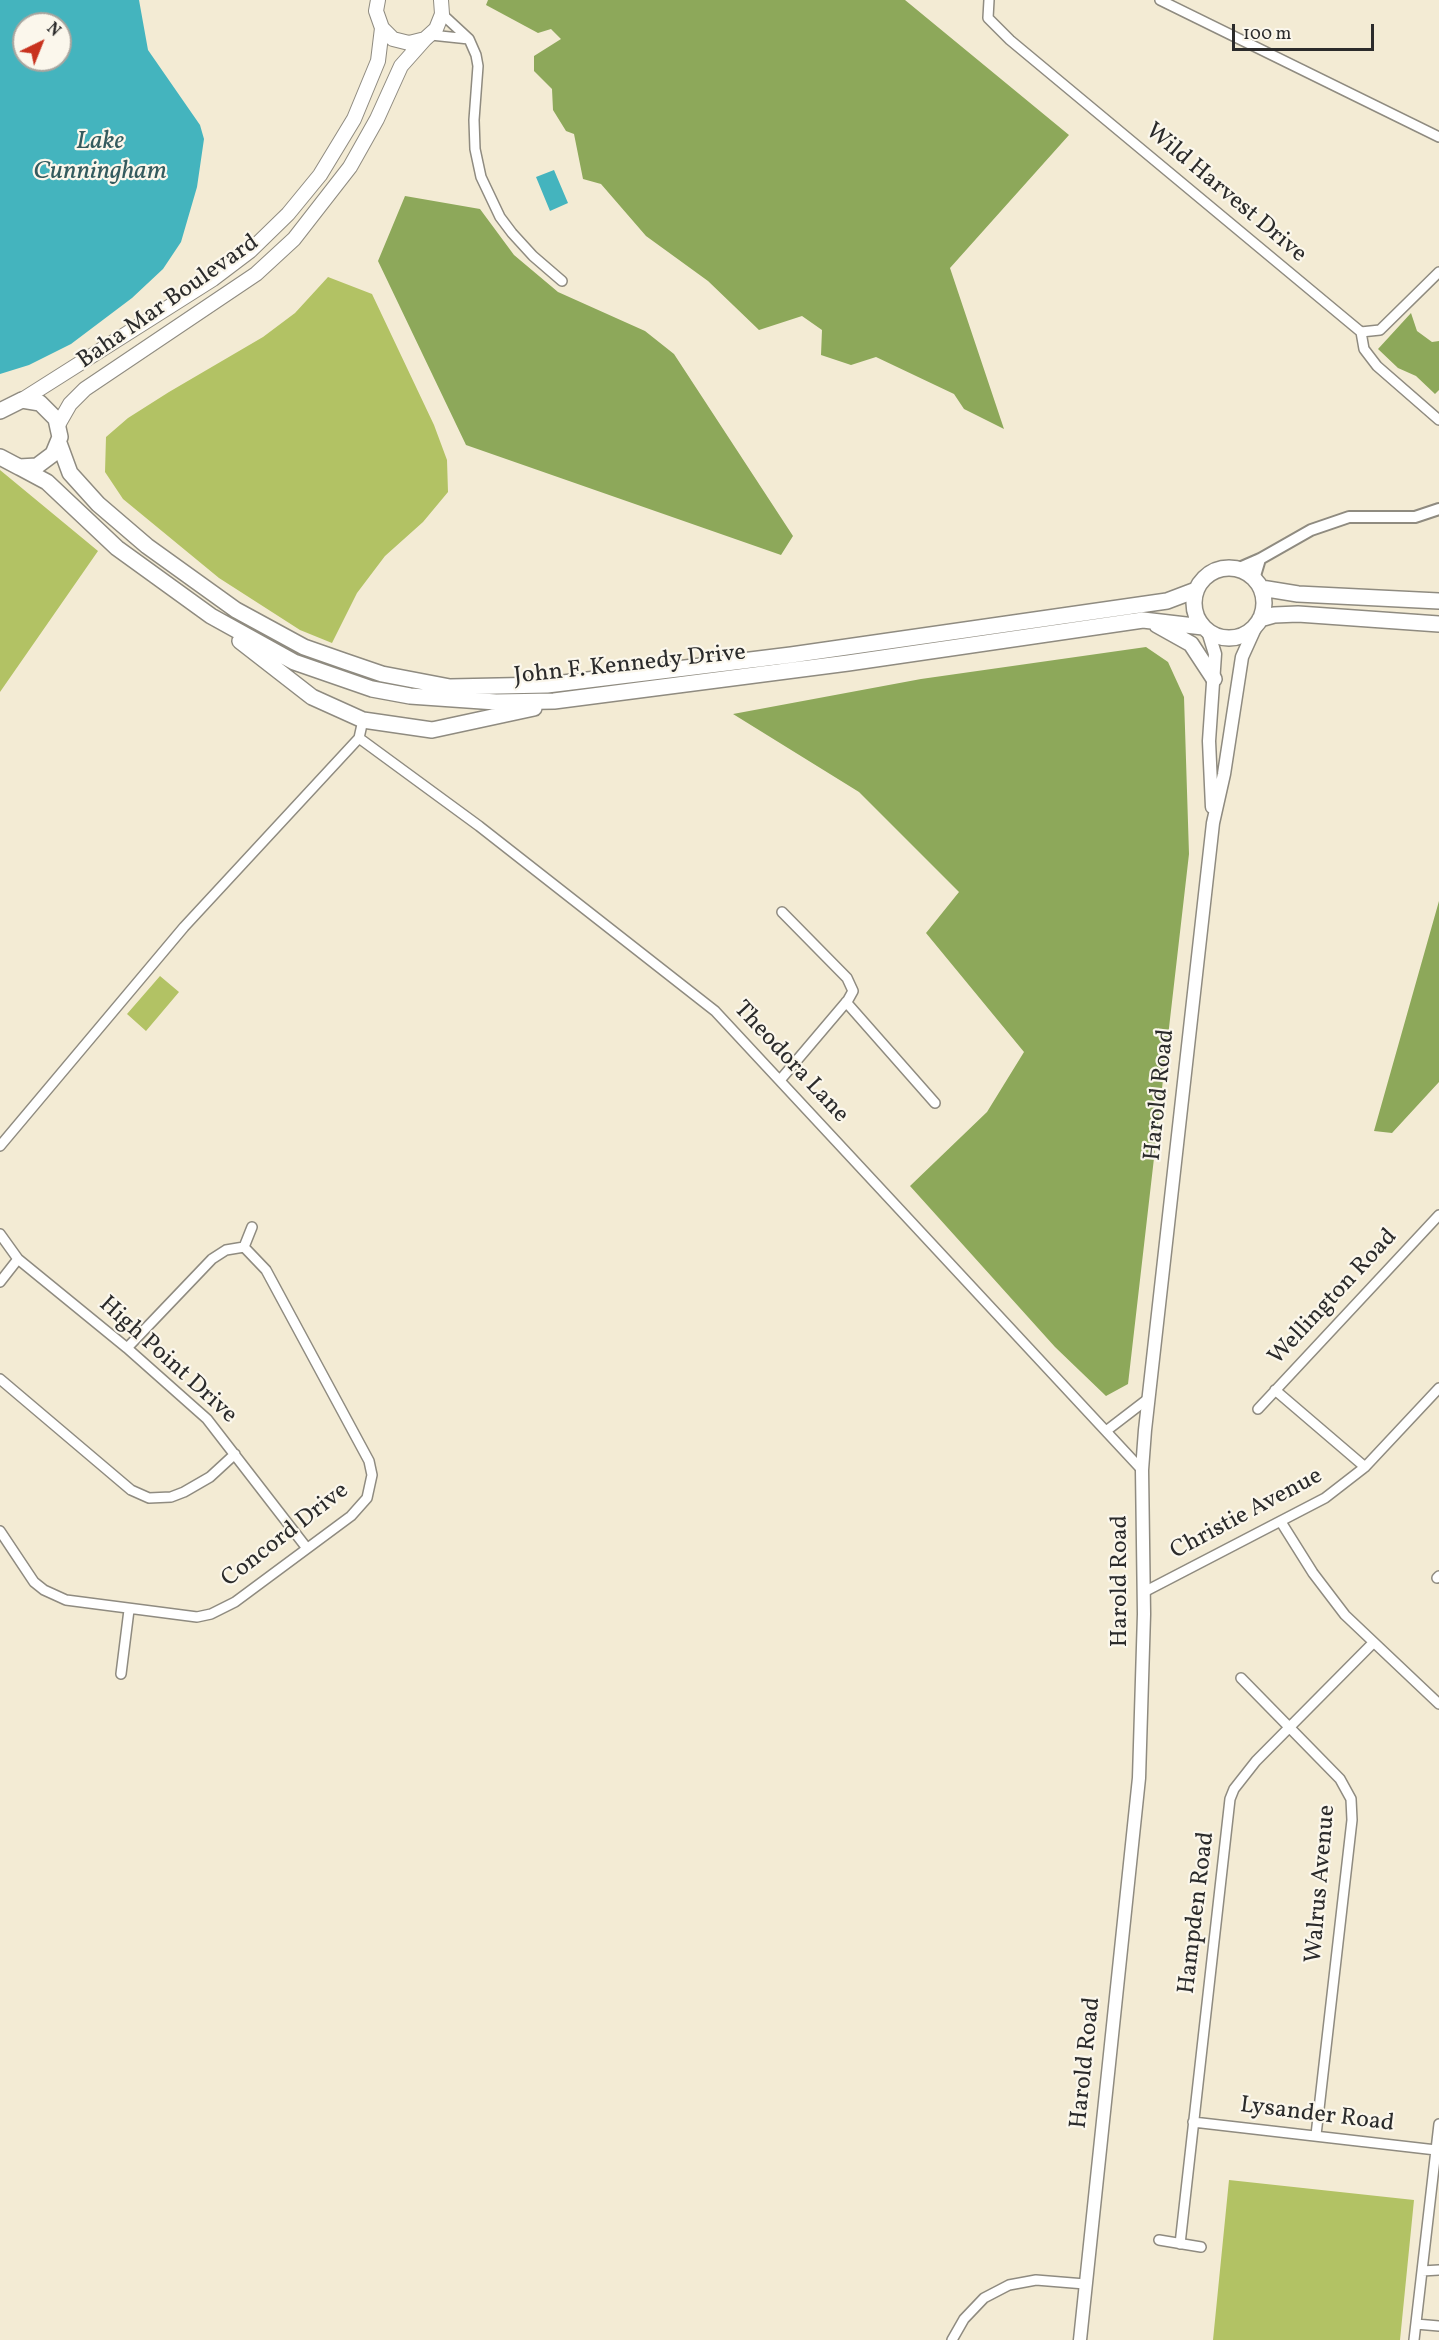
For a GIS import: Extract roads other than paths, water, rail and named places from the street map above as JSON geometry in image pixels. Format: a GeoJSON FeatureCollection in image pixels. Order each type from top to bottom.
{"type":"FeatureCollection","features":[{"type":"Feature","properties":{"kind":"highway"},"geometry":{"type":"LineString","coordinates":[[2,408],[22,400],[45,406],[58,424]]}},
{"type":"Feature","properties":{"kind":"highway","name":"John F. Kennedy Drive"},"geometry":{"type":"LineString","coordinates":[[58,424],[58,443],[70,473],[98,504],[156,552],[236,610],[304,646],[344,661],[382,674],[450,687],[547,685],[1151,604],[1167,601],[1196,590],[1211,573],[1223,568],[1237,569]]}},
{"type":"Feature","properties":{"kind":"highway"},"geometry":{"type":"LineString","coordinates":[[19,467],[30,468],[43,463],[53,454],[58,443]]}},
{"type":"Feature","properties":{"kind":"highway","name":"John F. Kennedy Drive"},"geometry":{"type":"LineString","coordinates":[[0,457],[47,482],[117,548],[211,616],[294,662],[372,689],[450,700],[554,701],[848,663],[1143,620],[1206,629],[1220,637],[1234,638],[1247,633],[1258,622],[1274,615],[1298,614],[1439,624]]}},
{"type":"Feature","properties":{"kind":"highway"},"geometry":{"type":"LineString","coordinates":[[1237,569],[1257,583],[1298,594],[1439,601]]}},
{"type":"Feature","properties":{"kind":"highway"},"geometry":{"type":"LineString","coordinates":[[1257,583],[1264,602],[1258,622]]}},
{"type":"Feature","properties":{"kind":"highway"},"geometry":{"type":"LineString","coordinates":[[1196,590],[1194,609],[1206,629]]}},
{"type":"Feature","properties":{"kind":"highway"},"geometry":{"type":"LineString","coordinates":[[211,616],[280,675],[312,697],[363,720],[432,730],[535,708],[554,701]]}},
{"type":"Feature","properties":{"kind":"highway"},"geometry":{"type":"LineString","coordinates":[[1143,620],[1174,632],[1191,644],[1214,678]]}},
{"type":"Feature","properties":{"kind":"main road","name":"Baha Mar Boulevard"},"geometry":{"type":"LineString","coordinates":[[22,400],[213,279],[250,251],[288,214],[320,175],[354,119],[378,61],[382,28],[376,11],[378,0]]}},
{"type":"Feature","properties":{"kind":"main road","name":"Baha Mar Boulevard"},"geometry":{"type":"LineString","coordinates":[[58,424],[70,404],[85,389],[230,292],[276,257],[294,238],[350,167],[377,119],[401,66],[428,37],[441,7]]}},
{"type":"Feature","properties":{"kind":"main road"},"geometry":{"type":"LineString","coordinates":[[382,28],[387,34],[401,42],[428,37]]}},
{"type":"Feature","properties":{"kind":"main road","name":"Harold Road"},"geometry":{"type":"LineString","coordinates":[[1080,2340],[1138,1778],[1144,1592],[1142,1470],[1149,1398],[1213,823],[1224,774],[1242,657],[1258,622]]}},
{"type":"Feature","properties":{"kind":"main road","name":"Harold Road"},"geometry":{"type":"LineString","coordinates":[[1206,629],[1214,648],[1209,741],[1213,823]]}},
{"type":"Feature","properties":{"kind":"street","name":"Wild Harvest Drive"},"geometry":{"type":"LineString","coordinates":[[989,0],[988,18],[1010,40],[1361,333]]}},
{"type":"Feature","properties":{"kind":"street"},"geometry":{"type":"LineString","coordinates":[[1160,0],[1439,137]]}},
{"type":"Feature","properties":{"kind":"street"},"geometry":{"type":"LineString","coordinates":[[441,7],[474,46],[478,66],[474,120],[475,149],[481,177],[500,217],[512,233],[533,256],[562,281]]}},
{"type":"Feature","properties":{"kind":"street"},"geometry":{"type":"LineString","coordinates":[[428,37],[469,39]]}},
{"type":"Feature","properties":{"kind":"street"},"geometry":{"type":"LineString","coordinates":[[1439,272],[1380,330],[1361,333],[1364,349],[1377,366],[1439,420]]}},
{"type":"Feature","properties":{"kind":"street"},"geometry":{"type":"LineString","coordinates":[[1237,569],[1260,559],[1311,530],[1349,517],[1415,517],[1439,509]]}},
{"type":"Feature","properties":{"kind":"street"},"geometry":{"type":"LineString","coordinates":[[1257,583],[1260,559]]}},
{"type":"Feature","properties":{"kind":"street"},"geometry":{"type":"LineString","coordinates":[[0,1146],[184,927],[359,738],[363,720]]}},
{"type":"Feature","properties":{"kind":"street","name":"Theodora Lane"},"geometry":{"type":"LineString","coordinates":[[359,738],[689,989],[750,1046],[1142,1470]]}},
{"type":"Feature","properties":{"kind":"street"},"geometry":{"type":"LineString","coordinates":[[781,1079],[846,1002],[852,991],[847,978],[782,912]]}},
{"type":"Feature","properties":{"kind":"street"},"geometry":{"type":"LineString","coordinates":[[846,1002],[935,1103]]}},
{"type":"Feature","properties":{"kind":"street","name":"Wellington Road"},"geometry":{"type":"LineString","coordinates":[[1258,1409],[1439,1215]]}},
{"type":"Feature","properties":{"kind":"street"},"geometry":{"type":"LineString","coordinates":[[127,1348],[212,1259],[226,1250],[244,1247],[252,1227]]}},
{"type":"Feature","properties":{"kind":"street","name":"High Point Drive"},"geometry":{"type":"LineString","coordinates":[[0,1234],[4,1246],[200,1411],[306,1548]]}},
{"type":"Feature","properties":{"kind":"street","name":"Concord Drive"},"geometry":{"type":"LineString","coordinates":[[0,1531],[25,1572],[44,1590],[66,1600],[129,1610],[197,1617],[211,1614],[235,1602],[351,1516],[367,1498],[372,1475],[369,1461],[266,1270],[244,1247]]}},
{"type":"Feature","properties":{"kind":"street"},"geometry":{"type":"LineString","coordinates":[[0,1281],[18,1258]]}},
{"type":"Feature","properties":{"kind":"street"},"geometry":{"type":"LineString","coordinates":[[0,1379],[131,1490],[149,1498],[171,1497],[184,1492],[210,1476],[235,1454]]}},
{"type":"Feature","properties":{"kind":"street","name":"Christie Avenue"},"geometry":{"type":"LineString","coordinates":[[1144,1592],[1325,1498],[1365,1467],[1439,1388]]}},
{"type":"Feature","properties":{"kind":"street"},"geometry":{"type":"LineString","coordinates":[[1275,1390],[1365,1467]]}},
{"type":"Feature","properties":{"kind":"street"},"geometry":{"type":"LineString","coordinates":[[1106,1431],[1149,1398]]}},
{"type":"Feature","properties":{"kind":"street"},"geometry":{"type":"LineString","coordinates":[[1281,1522],[1328,1593],[1373,1643],[1439,1704]]}},
{"type":"Feature","properties":{"kind":"street"},"geometry":{"type":"LineString","coordinates":[[122,1674],[129,1610]]}},
{"type":"Feature","properties":{"kind":"street","name":"Hampden Road"},"geometry":{"type":"LineString","coordinates":[[1179,2244],[1230,1799],[1243,1776],[1373,1643]]}},
{"type":"Feature","properties":{"kind":"street","name":"Walrus Avenue"},"geometry":{"type":"LineString","coordinates":[[1241,1678],[1341,1779],[1351,1799],[1352,1808],[1316,2135]]}},
{"type":"Feature","properties":{"kind":"street","name":"Lysander Road"},"geometry":{"type":"LineString","coordinates":[[1193,2122],[1436,2150]]}},
{"type":"Feature","properties":{"kind":"street"},"geometry":{"type":"LineString","coordinates":[[1414,2340],[1439,2124]]}},
{"type":"Feature","properties":{"kind":"street"},"geometry":{"type":"LineString","coordinates":[[1159,2240],[1201,2247]]}},
{"type":"Feature","properties":{"kind":"street"},"geometry":{"type":"LineString","coordinates":[[1422,2271],[1439,2270]]}},
{"type":"Feature","properties":{"kind":"street"},"geometry":{"type":"LineString","coordinates":[[952,2340],[964,2319],[984,2298],[1009,2285],[1036,2280],[1085,2284]]}},
{"type":"Feature","properties":{"kind":"street"},"geometry":{"type":"LineString","coordinates":[[1416,2324],[1439,2326]]}},
{"type":"Feature","properties":{"kind":"water","name":"Lake Cunningham"},"geometry":{"type":"Polygon","coordinates":[[[0,0],[139,0],[148,50],[200,125],[204,139],[197,187],[181,242],[163,269],[132,298],[71,344],[29,365],[0,374],[0,0]]]}},
{"type":"Feature","properties":{"kind":"water"},"geometry":{"type":"Polygon","coordinates":[[[554,170],[568,203],[550,211],[536,177],[554,170]]]}}]}
